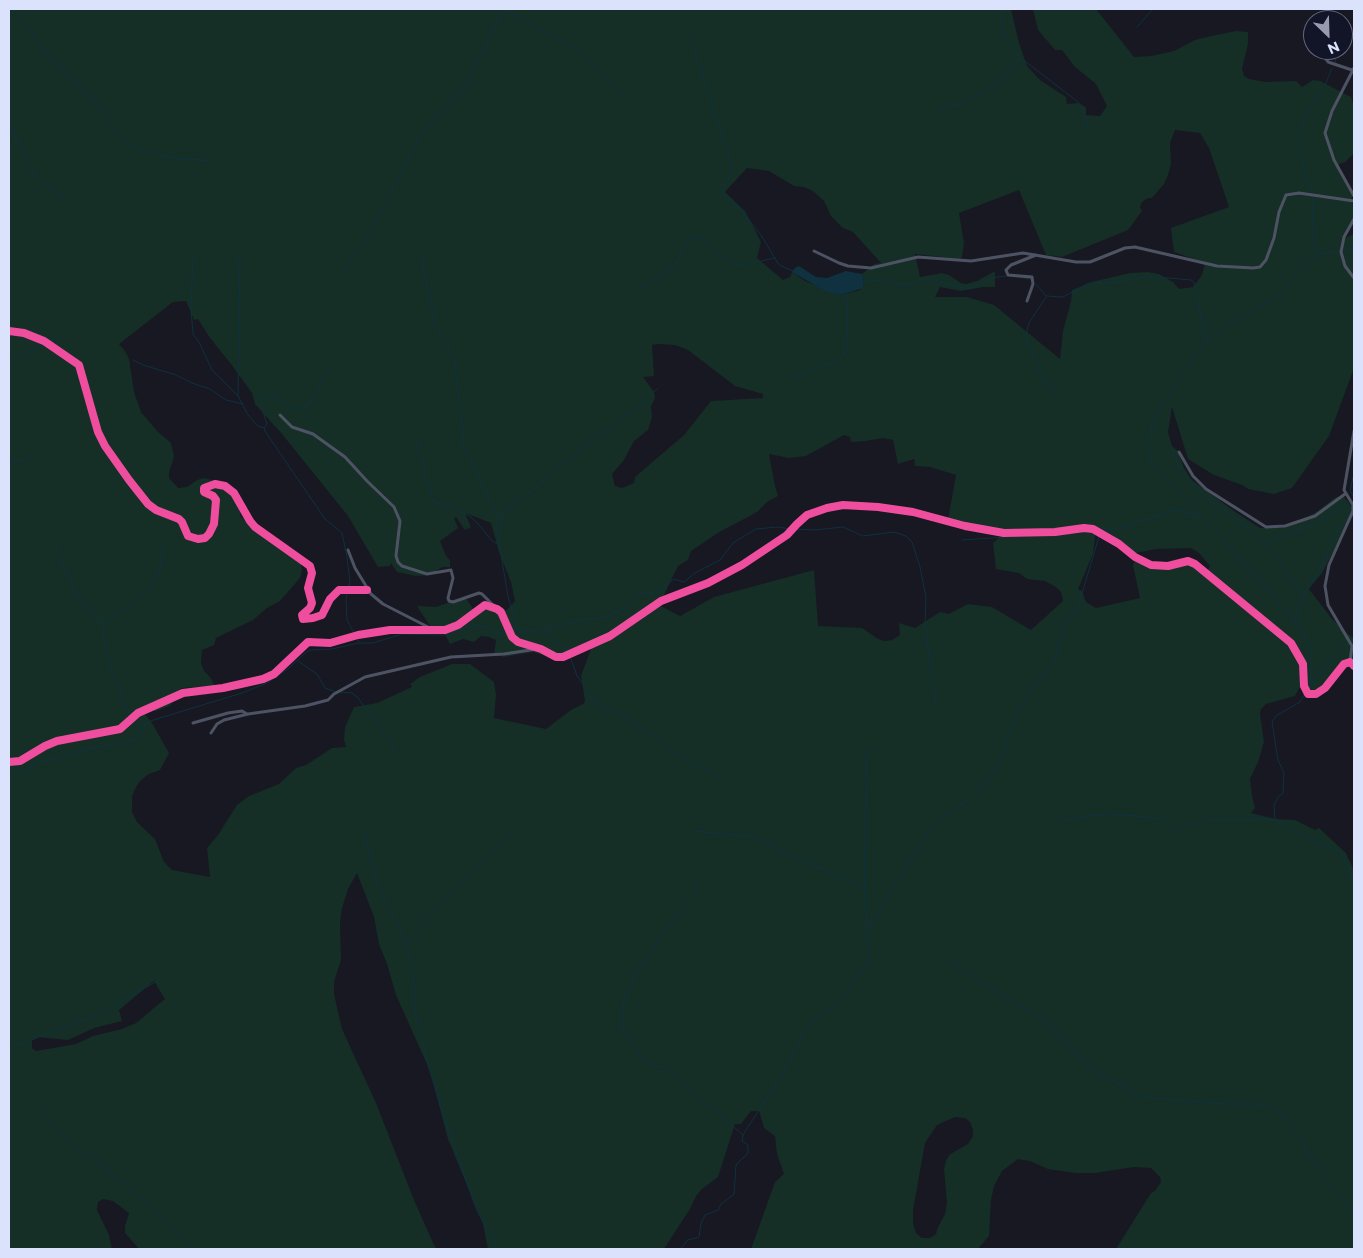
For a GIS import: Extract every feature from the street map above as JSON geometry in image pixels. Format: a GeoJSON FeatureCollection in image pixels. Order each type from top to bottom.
{"type":"FeatureCollection","features":[{"type":"Feature","properties":{"kind":"street"},"geometry":{"type":"LineString","coordinates":[[1327,60],[1353,69],[1332,111],[1325,133],[1334,160],[1354,196]]}},
{"type":"Feature","properties":{"kind":"street"},"geometry":{"type":"LineString","coordinates":[[814,251],[848,266],[871,268],[918,256],[971,261],[1008,254],[1036,254],[1076,262],[1090,262],[1125,248],[1135,247],[1217,266],[1253,268],[1260,266],[1266,260],[1274,238],[1279,212],[1286,195],[1299,193],[1354,201]]}},
{"type":"Feature","properties":{"kind":"street"},"geometry":{"type":"LineString","coordinates":[[1354,219],[1344,237],[1341,252],[1345,266],[1354,278]]}},
{"type":"Feature","properties":{"kind":"street"},"geometry":{"type":"LineString","coordinates":[[1027,301],[1033,284],[1033,278],[1030,276],[1008,275],[1006,270],[1011,265],[1036,254]]}},
{"type":"Feature","properties":{"kind":"street"},"geometry":{"type":"LineString","coordinates":[[9,331],[24,333],[44,342],[79,365],[98,432],[105,446],[148,504],[156,510],[179,519],[188,536],[198,539],[205,538],[209,534],[214,524],[216,500],[214,496],[204,492],[204,488],[215,484],[225,486],[234,493],[255,527],[310,566],[312,573],[308,588],[312,603],[310,608],[302,615],[303,618],[313,618],[322,615],[330,599],[339,590],[367,590]]}},
{"type":"Feature","properties":{"kind":"street"},"geometry":{"type":"LineString","coordinates":[[280,415],[292,427],[313,434],[344,457],[394,507],[400,521],[396,556],[402,566],[427,574],[451,570],[453,578],[448,602],[479,593],[482,594],[503,616],[512,636],[518,642],[541,649],[558,658],[596,644],[620,630],[661,600],[708,583],[742,565],[787,535],[807,516],[827,508],[858,505],[913,512],[965,526],[1004,533],[1093,529],[1119,544],[1135,557],[1151,565],[1168,566],[1188,561],[1195,564],[1291,644],[1303,664],[1304,686],[1308,694],[1320,692],[1329,684],[1342,666],[1350,662]]}},
{"type":"Feature","properties":{"kind":"street"},"geometry":{"type":"LineString","coordinates":[[1350,662],[1352,653],[1350,640],[1328,605],[1325,586],[1329,565],[1335,549],[1350,522],[1354,508],[1345,494],[1344,488],[1354,431]]}},
{"type":"Feature","properties":{"kind":"street"},"geometry":{"type":"LineString","coordinates":[[1179,452],[1193,476],[1206,489],[1266,527],[1299,523],[1315,516],[1345,494]]}},
{"type":"Feature","properties":{"kind":"street"},"geometry":{"type":"LineString","coordinates":[[348,550],[367,590],[383,604],[432,629]]}},
{"type":"Feature","properties":{"kind":"street"},"geometry":{"type":"LineString","coordinates":[[9,762],[20,761],[57,741],[120,729],[138,713],[183,693],[256,682],[268,677],[294,657],[308,642],[330,643],[379,631],[445,630],[453,627],[485,605],[497,609]]}},
{"type":"Feature","properties":{"kind":"street"},"geometry":{"type":"LineString","coordinates":[[210,733],[217,724],[224,720],[248,714],[305,706],[328,700],[334,694],[365,678],[459,656],[541,649]]}},
{"type":"Feature","properties":{"kind":"street"},"geometry":{"type":"LineString","coordinates":[[1350,662],[1354,666]]}},
{"type":"Feature","properties":{"kind":"street"},"geometry":{"type":"LineString","coordinates":[[193,723],[228,713],[242,711],[248,714]]}},
{"type":"Feature","properties":{"kind":"green space"},"geometry":{"type":"Polygon","coordinates":[[[9,9],[1011,9],[1027,66],[1040,80],[1066,97],[1067,104],[1079,103],[1086,107],[1086,115],[1100,116],[1107,106],[1096,84],[1075,67],[1062,50],[1055,50],[1038,30],[1033,9],[1096,9],[1134,57],[1151,56],[1174,51],[1195,40],[1211,36],[1236,31],[1248,32],[1248,44],[1242,69],[1244,76],[1249,79],[1265,82],[1296,81],[1302,87],[1313,80],[1320,81],[1351,97],[1354,107],[1354,153],[1345,162],[1336,165],[1352,192],[1350,200],[1354,206],[1354,218],[1345,238],[1354,234],[1354,368],[1329,436],[1292,488],[1274,494],[1248,489],[1214,475],[1188,459],[1172,407],[1168,432],[1172,446],[1178,451],[1184,468],[1192,480],[1260,528],[1290,526],[1316,512],[1336,497],[1343,496],[1354,509],[1354,514],[1322,573],[1309,589],[1332,619],[1354,639],[1354,672],[1346,663],[1338,669],[1331,687],[1322,691],[1299,688],[1295,696],[1266,704],[1261,709],[1264,742],[1250,779],[1255,808],[1251,813],[1275,819],[1295,820],[1315,830],[1319,828],[1346,853],[1354,871],[1354,1249],[1116,1249],[1151,1193],[1155,1191],[1161,1182],[1160,1177],[1151,1168],[1134,1167],[1095,1173],[1075,1173],[1048,1169],[1030,1161],[1018,1159],[1002,1171],[994,1186],[991,1200],[989,1236],[978,1249],[751,1249],[775,1182],[784,1174],[777,1154],[775,1136],[764,1128],[759,1111],[751,1111],[741,1124],[735,1124],[718,1177],[696,1196],[690,1209],[664,1249],[488,1249],[483,1224],[448,1139],[430,1071],[396,995],[379,944],[374,917],[357,873],[348,889],[342,908],[340,922],[341,960],[334,982],[334,994],[342,1029],[376,1103],[414,1200],[437,1249],[139,1249],[125,1233],[129,1213],[113,1201],[103,1199],[98,1202],[97,1210],[109,1235],[112,1249],[9,1249],[9,9]],[[1175,130],[1170,143],[1171,164],[1164,184],[1152,198],[1142,202],[1140,207],[1142,211],[1128,230],[1062,257],[1046,255],[1019,190],[959,213],[964,243],[962,257],[960,259],[915,254],[920,277],[942,273],[966,284],[977,281],[995,271],[995,287],[961,291],[940,287],[935,297],[967,297],[994,305],[1060,359],[1063,331],[1072,290],[1096,281],[1130,273],[1148,272],[1159,274],[1173,282],[1179,289],[1193,287],[1202,275],[1205,263],[1174,252],[1171,228],[1229,207],[1209,148],[1200,133],[1175,130]],[[747,168],[725,192],[745,211],[761,242],[757,258],[783,280],[790,277],[792,272],[805,281],[841,295],[860,290],[864,283],[862,274],[874,264],[881,263],[853,232],[843,228],[831,216],[824,201],[813,191],[804,187],[794,186],[769,171],[747,168]],[[186,301],[173,302],[119,344],[129,359],[134,392],[141,412],[157,431],[171,443],[174,456],[169,478],[178,488],[187,487],[197,480],[204,478],[224,483],[234,490],[237,496],[241,517],[304,561],[301,564],[300,578],[280,601],[267,608],[253,620],[216,638],[214,645],[202,650],[201,663],[204,671],[215,686],[181,688],[170,706],[156,711],[142,710],[152,723],[169,753],[160,770],[149,774],[136,787],[132,796],[132,812],[137,822],[155,839],[164,862],[172,870],[210,877],[207,848],[218,835],[237,805],[249,796],[279,784],[296,768],[306,765],[332,748],[346,747],[344,740],[345,727],[354,707],[377,703],[412,687],[410,684],[420,677],[452,664],[470,664],[494,682],[496,695],[494,718],[546,729],[571,710],[583,704],[585,701],[581,676],[591,649],[587,648],[555,659],[533,652],[504,657],[494,654],[496,640],[489,637],[481,636],[474,642],[463,639],[450,644],[442,629],[430,626],[417,606],[436,607],[465,597],[474,610],[485,605],[503,611],[507,610],[515,601],[511,582],[499,552],[491,523],[465,513],[471,527],[465,530],[456,517],[454,518],[458,528],[440,541],[446,556],[450,560],[450,567],[442,567],[431,575],[416,576],[397,572],[391,563],[390,566],[378,567],[348,516],[282,434],[255,404],[252,393],[231,364],[210,338],[198,319],[194,320],[186,301]],[[652,345],[654,376],[643,377],[654,392],[655,398],[651,406],[652,417],[648,430],[634,441],[624,460],[612,474],[615,486],[622,488],[634,483],[635,477],[684,435],[711,401],[763,398],[763,394],[735,386],[688,350],[675,345],[652,345]],[[844,435],[806,456],[789,458],[769,454],[778,496],[767,502],[757,512],[721,531],[691,551],[688,560],[678,566],[662,599],[655,603],[680,616],[714,597],[814,570],[818,626],[862,628],[878,639],[885,641],[892,640],[900,635],[899,623],[915,628],[940,612],[949,614],[968,604],[992,607],[1031,630],[1063,601],[1061,592],[1045,581],[1027,579],[1019,573],[996,569],[993,543],[1003,534],[948,520],[956,475],[930,467],[915,466],[914,459],[898,464],[893,440],[883,438],[851,442],[850,437],[844,435]],[[1096,529],[1093,554],[1078,589],[1082,591],[1086,602],[1096,608],[1140,598],[1133,565],[1135,561],[1156,565],[1176,564],[1195,566],[1205,575],[1210,566],[1199,553],[1191,548],[1156,549],[1131,554],[1105,532],[1096,529]],[[154,981],[119,1010],[122,1021],[94,1028],[68,1040],[38,1037],[32,1041],[32,1048],[36,1051],[76,1044],[93,1036],[122,1029],[136,1023],[165,999],[154,981]],[[955,1117],[937,1125],[925,1143],[913,1210],[913,1224],[916,1233],[922,1238],[930,1238],[936,1234],[945,1214],[947,1203],[944,1169],[946,1161],[949,1155],[968,1144],[973,1136],[973,1130],[970,1122],[965,1118],[955,1117]]]}},
{"type":"Feature","properties":{"kind":"water"},"geometry":{"type":"Polygon","coordinates":[[[799,266],[816,277],[827,278],[846,271],[862,274],[863,288],[841,295],[825,291],[792,272],[799,266]]]}},
{"type":"Feature","properties":{"kind":"waterway"},"geometry":{"type":"LineString","coordinates":[[13,9],[46,52],[98,104],[125,142],[138,149],[165,157],[210,161]]}},
{"type":"Feature","properties":{"kind":"waterway"},"geometry":{"type":"LineString","coordinates":[[343,270],[367,237],[419,138],[466,87],[503,9]]}},
{"type":"Feature","properties":{"kind":"waterway"},"geometry":{"type":"LineString","coordinates":[[504,9],[572,46],[623,92]]}},
{"type":"Feature","properties":{"kind":"waterway"},"geometry":{"type":"LineString","coordinates":[[1001,9],[1004,33],[1008,42],[1021,58],[1078,102],[1088,128]]}},
{"type":"Feature","properties":{"kind":"waterway"},"geometry":{"type":"LineString","coordinates":[[1137,27],[1153,9]]}},
{"type":"Feature","properties":{"kind":"waterway"},"geometry":{"type":"LineString","coordinates":[[691,38],[732,168],[732,172],[721,192],[742,212],[761,235],[779,265],[793,271]]}},
{"type":"Feature","properties":{"kind":"waterway"},"geometry":{"type":"LineString","coordinates":[[939,110],[950,105],[958,105],[999,83],[1020,58]]}},
{"type":"Feature","properties":{"kind":"waterway"},"geometry":{"type":"LineString","coordinates":[[1311,191],[1300,153],[1301,127],[1326,83],[1332,68]]}},
{"type":"Feature","properties":{"kind":"waterway"},"geometry":{"type":"LineString","coordinates":[[9,123],[33,173],[44,184],[65,198]]}},
{"type":"Feature","properties":{"kind":"waterway"},"geometry":{"type":"LineString","coordinates":[[1313,198],[1313,226],[1317,255]]}},
{"type":"Feature","properties":{"kind":"waterway"},"geometry":{"type":"LineString","coordinates":[[638,290],[670,269],[678,261],[687,240],[694,236],[704,239],[727,260],[739,265],[775,258]]}},
{"type":"Feature","properties":{"kind":"waterway"},"geometry":{"type":"LineString","coordinates":[[1351,249],[1354,244]]}},
{"type":"Feature","properties":{"kind":"waterway"},"geometry":{"type":"LineString","coordinates":[[1345,251],[1350,249],[1354,251]]}},
{"type":"Feature","properties":{"kind":"waterway"},"geometry":{"type":"LineString","coordinates":[[420,252],[436,327],[451,352],[455,363],[464,445],[499,520],[497,531],[508,596],[516,624],[515,628]]}},
{"type":"Feature","properties":{"kind":"waterway"},"geometry":{"type":"LineString","coordinates":[[1310,685],[1311,651],[1302,630],[1233,550],[1154,467],[1148,450],[1148,441],[1155,418],[1161,407],[1195,355],[1206,342],[1228,325],[1277,296],[1312,259],[1321,254],[1338,252]]}},
{"type":"Feature","properties":{"kind":"waterway"},"geometry":{"type":"LineString","coordinates":[[238,396],[240,253]]}},
{"type":"Feature","properties":{"kind":"waterway"},"geometry":{"type":"LineString","coordinates":[[193,259],[191,310],[193,334],[199,342],[212,370],[238,396],[248,415],[258,426],[264,428]]}},
{"type":"Feature","properties":{"kind":"waterway"},"geometry":{"type":"LineString","coordinates":[[864,281],[883,280],[899,285],[909,285],[930,279],[962,288],[971,288],[990,278],[1006,276]]}},
{"type":"Feature","properties":{"kind":"waterway"},"geometry":{"type":"LineString","coordinates":[[1010,276],[1031,279]]}},
{"type":"Feature","properties":{"kind":"waterway"},"geometry":{"type":"LineString","coordinates":[[1046,296],[1063,297],[1093,282],[1112,283],[1137,278],[1158,277],[1191,280],[1194,282],[1206,341]]}},
{"type":"Feature","properties":{"kind":"waterway"},"geometry":{"type":"LineString","coordinates":[[1036,284],[1046,296]]}},
{"type":"Feature","properties":{"kind":"waterway"},"geometry":{"type":"LineString","coordinates":[[790,379],[829,364],[844,355],[848,320],[846,291]]}},
{"type":"Feature","properties":{"kind":"waterway"},"geometry":{"type":"LineString","coordinates":[[1046,297],[1029,323],[1026,335],[1027,342],[1044,382],[1059,393]]}},
{"type":"Feature","properties":{"kind":"waterway"},"geometry":{"type":"LineString","coordinates":[[49,342],[61,334]]}},
{"type":"Feature","properties":{"kind":"waterway"},"geometry":{"type":"LineString","coordinates":[[9,360],[46,344]]}},
{"type":"Feature","properties":{"kind":"waterway"},"geometry":{"type":"LineString","coordinates":[[133,360],[210,389],[226,400],[243,404]]}},
{"type":"Feature","properties":{"kind":"waterway"},"geometry":{"type":"LineString","coordinates":[[329,370],[313,398],[304,407],[298,409],[288,407],[271,396],[262,398],[261,405],[267,424],[264,428],[265,431],[325,519],[342,533],[350,582],[348,588]]}},
{"type":"Feature","properties":{"kind":"waterway"},"geometry":{"type":"LineString","coordinates":[[500,520],[517,500],[532,491],[580,449],[638,407],[657,389]]}},
{"type":"Feature","properties":{"kind":"waterway"},"geometry":{"type":"LineString","coordinates":[[417,441],[433,502],[451,506],[471,517],[491,540],[499,545]]}},
{"type":"Feature","properties":{"kind":"waterway"},"geometry":{"type":"LineString","coordinates":[[1173,452],[1180,470],[1191,484],[1209,500],[1235,517],[1265,543],[1303,596]]}},
{"type":"Feature","properties":{"kind":"waterway"},"geometry":{"type":"LineString","coordinates":[[9,463],[35,456]]}},
{"type":"Feature","properties":{"kind":"waterway"},"geometry":{"type":"LineString","coordinates":[[1354,473],[1350,491],[1354,497]]}},
{"type":"Feature","properties":{"kind":"waterway"},"geometry":{"type":"LineString","coordinates":[[1266,543],[1315,524],[1347,504]]}},
{"type":"Feature","properties":{"kind":"waterway"},"geometry":{"type":"LineString","coordinates":[[1295,621],[1303,596],[1321,567],[1336,533],[1347,520],[1351,510]]}},
{"type":"Feature","properties":{"kind":"waterway"},"geometry":{"type":"LineString","coordinates":[[1098,531],[1123,527],[1172,511],[1181,511],[1200,516]]}},
{"type":"Feature","properties":{"kind":"waterway"},"geometry":{"type":"LineString","coordinates":[[9,776],[47,760],[129,741],[136,738],[145,724],[150,721],[242,693],[267,683],[310,650],[332,649],[359,643],[373,643],[402,634],[444,635],[474,625],[489,627],[493,632],[502,634],[515,629],[531,632],[586,619],[602,619],[628,606],[638,594],[651,594],[674,579],[684,582],[695,573],[720,560],[733,543],[756,529],[778,527],[790,529]]}},
{"type":"Feature","properties":{"kind":"waterway"},"geometry":{"type":"LineString","coordinates":[[794,529],[815,530],[843,527],[863,536],[894,532],[906,536],[912,542],[920,567],[926,597],[925,624],[936,708]]}},
{"type":"Feature","properties":{"kind":"waterway"},"geometry":{"type":"LineString","coordinates":[[976,793],[1001,760],[1019,708],[1053,662],[1059,650],[1061,631],[1078,607],[1101,530]]}},
{"type":"Feature","properties":{"kind":"waterway"},"geometry":{"type":"LineString","coordinates":[[962,540],[1094,531]]}},
{"type":"Feature","properties":{"kind":"waterway"},"geometry":{"type":"LineString","coordinates":[[57,543],[64,567],[77,594],[88,610],[101,623],[108,657],[126,709],[142,728]]}},
{"type":"Feature","properties":{"kind":"waterway"},"geometry":{"type":"LineString","coordinates":[[101,623],[145,595],[155,582],[160,567],[163,547]]}},
{"type":"Feature","properties":{"kind":"waterway"},"geometry":{"type":"LineString","coordinates":[[347,592],[347,620],[359,642]]}},
{"type":"Feature","properties":{"kind":"waterway"},"geometry":{"type":"LineString","coordinates":[[544,630],[563,649],[569,652]]}},
{"type":"Feature","properties":{"kind":"waterway"},"geometry":{"type":"LineString","coordinates":[[1308,689],[1342,647],[1348,643]]}},
{"type":"Feature","properties":{"kind":"waterway"},"geometry":{"type":"LineString","coordinates":[[570,656],[577,676],[592,701],[639,725],[689,762],[719,776]]}},
{"type":"Feature","properties":{"kind":"waterway"},"geometry":{"type":"LineString","coordinates":[[298,661],[317,674],[325,688],[336,692]]}},
{"type":"Feature","properties":{"kind":"waterway"},"geometry":{"type":"LineString","coordinates":[[340,692],[352,693],[358,698],[389,741],[396,754]]}},
{"type":"Feature","properties":{"kind":"waterway"},"geometry":{"type":"LineString","coordinates":[[1275,818],[1274,805],[1278,797],[1283,793],[1284,773],[1278,760],[1272,722],[1276,716],[1300,702],[1304,695]]}},
{"type":"Feature","properties":{"kind":"waterway"},"geometry":{"type":"LineString","coordinates":[[680,1249],[688,1240],[699,1237],[701,1223],[705,1215],[718,1210],[721,1204],[734,1194],[736,1165],[748,1153],[748,1145],[742,1141],[743,1135],[785,1069],[807,1027],[832,1008],[859,976],[869,960],[865,889],[867,748]]}},
{"type":"Feature","properties":{"kind":"waterway"},"geometry":{"type":"LineString","coordinates":[[869,928],[931,826],[970,799]]}},
{"type":"Feature","properties":{"kind":"waterway"},"geometry":{"type":"LineString","coordinates":[[1061,821],[1093,815],[1119,814],[1162,819],[1177,830],[1209,820],[1275,819],[1297,834],[1339,851],[1354,883]]}},
{"type":"Feature","properties":{"kind":"waterway"},"geometry":{"type":"LineString","coordinates":[[405,945],[476,867],[519,828]]}},
{"type":"Feature","properties":{"kind":"waterway"},"geometry":{"type":"LineString","coordinates":[[363,831],[382,896],[397,923],[413,969],[415,1010],[427,1062],[447,1126],[477,1211],[498,1249]]}},
{"type":"Feature","properties":{"kind":"waterway"},"geometry":{"type":"LineString","coordinates":[[696,831],[753,837],[865,889]]}},
{"type":"Feature","properties":{"kind":"waterway"},"geometry":{"type":"LineString","coordinates":[[699,885],[640,966],[626,994],[621,1017],[624,1030],[640,1057],[651,1065],[665,1068],[743,1135]]}},
{"type":"Feature","properties":{"kind":"waterway"},"geometry":{"type":"LineString","coordinates":[[950,960],[964,971],[1043,1020],[1087,1066],[1142,1097],[1225,1104],[1258,1104],[1277,1110],[1295,1130],[1311,1157],[1354,1214]]}},
{"type":"Feature","properties":{"kind":"waterway"},"geometry":{"type":"LineString","coordinates":[[9,1048],[96,1015],[161,979]]}},
{"type":"Feature","properties":{"kind":"waterway"},"geometry":{"type":"LineString","coordinates":[[41,1111],[72,1142],[143,1201],[192,1249]]}},
{"type":"Feature","properties":{"kind":"cycle path"},"geometry":{"type":"LineString","coordinates":[[9,331],[24,333],[44,341],[79,365],[98,432],[105,446],[148,504],[156,510],[179,519],[188,536],[198,539],[205,538],[209,534],[214,524],[216,500],[213,496],[204,492],[204,488],[215,484],[225,486],[234,493],[255,527],[310,566],[312,573],[308,588],[312,603],[310,608],[302,615],[303,619],[322,615],[330,599],[339,590],[367,590]]}},
{"type":"Feature","properties":{"kind":"cycle path"},"geometry":{"type":"LineString","coordinates":[[9,762],[20,761],[57,741],[120,729],[138,713],[183,693],[223,688],[263,679],[274,674],[308,642],[330,643],[358,635],[390,630],[445,630],[458,625],[485,605],[501,612],[512,637],[518,642],[541,649],[556,657],[563,657],[610,636],[661,601],[708,583],[742,565],[787,535],[807,515],[843,505],[913,512],[965,526],[1004,533],[1093,529],[1119,544],[1135,557],[1151,565],[1168,566],[1188,561],[1195,564],[1291,643],[1303,664],[1304,686],[1308,694],[1316,694],[1325,688],[1344,664],[1350,662],[1354,666]]}}]}
